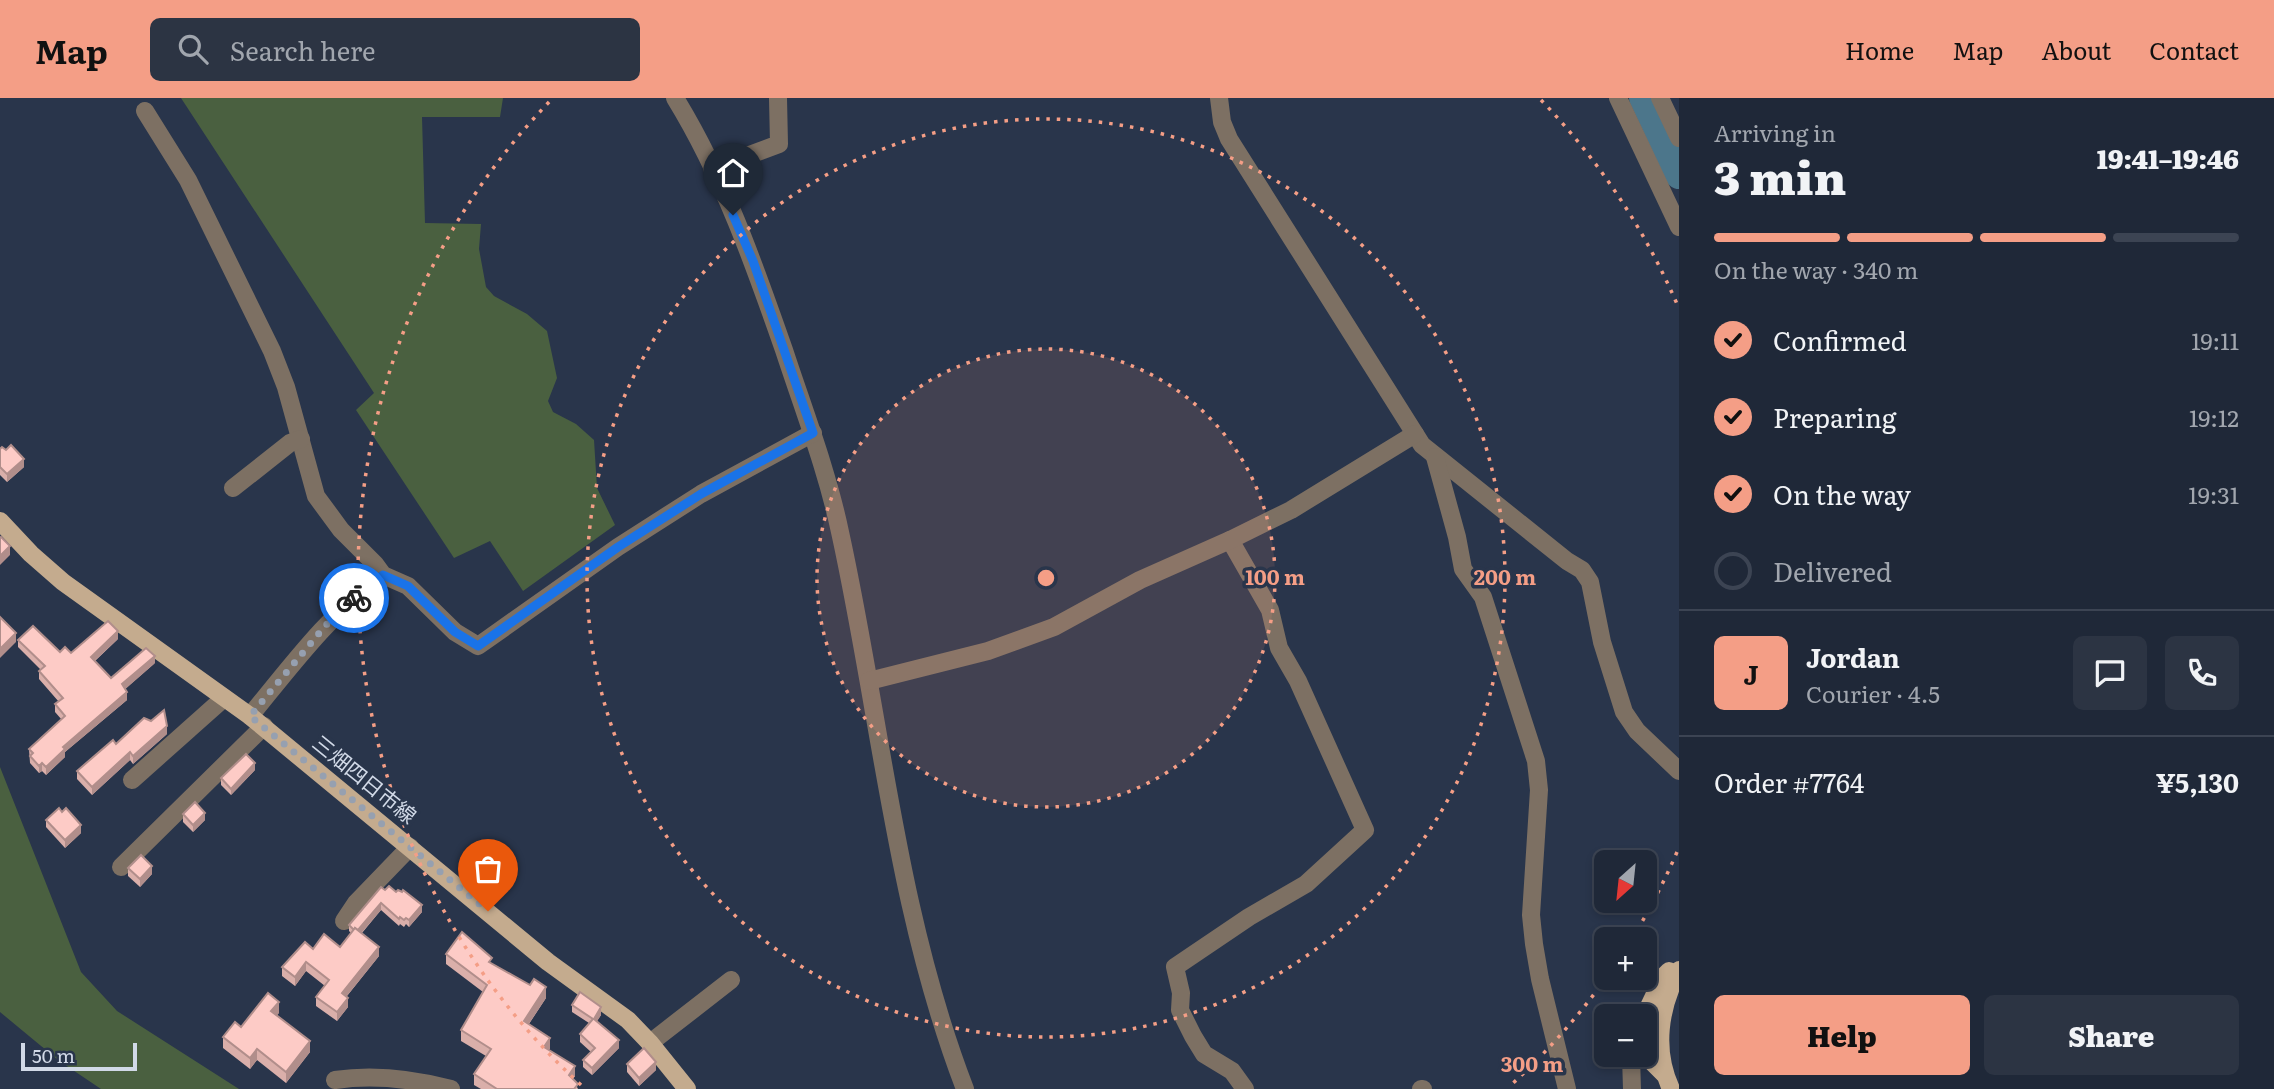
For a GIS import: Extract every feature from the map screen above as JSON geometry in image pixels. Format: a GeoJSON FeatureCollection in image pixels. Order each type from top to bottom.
{"type":"FeatureCollection","features":[{"type":"Feature","properties":{"kind":"main road","name":"三畑四日市線"},"geometry":{"type":"LineString","coordinates":[[0,521],[31,554],[63,582],[257,721],[548,962],[628,1020],[687,1089]]}},
{"type":"Feature","properties":{"kind":"main road"},"geometry":{"type":"LineString","coordinates":[[1650,1004],[1663,977],[1679,961]]}},
{"type":"Feature","properties":{"kind":"main road"},"geometry":{"type":"LineString","coordinates":[[1668,1082],[1660,1024],[1664,1006],[1679,970]]}},
{"type":"Feature","properties":{"kind":"main road"},"geometry":{"type":"LineString","coordinates":[[1656,1067],[1668,1082]]}},
{"type":"Feature","properties":{"kind":"street"},"geometry":{"type":"LineString","coordinates":[[675,98],[712,169],[753,261],[813,433],[840,532],[899,856],[925,971],[965,1089]]}},
{"type":"Feature","properties":{"kind":"street"},"geometry":{"type":"LineString","coordinates":[[712,169],[779,144],[778,98]]}},
{"type":"Feature","properties":{"kind":"street"},"geometry":{"type":"LineString","coordinates":[[1219,98],[1222,122],[1229,139],[1415,434],[1434,457],[1582,570],[1590,582],[1602,642],[1624,712],[1637,731],[1679,771]]}},
{"type":"Feature","properties":{"kind":"street"},"geometry":{"type":"LineString","coordinates":[[1618,98],[1679,227]]}},
{"type":"Feature","properties":{"kind":"street"},"geometry":{"type":"LineString","coordinates":[[1660,98],[1679,138]]}},
{"type":"Feature","properties":{"kind":"street"},"geometry":{"type":"LineString","coordinates":[[145,111],[188,180],[272,351],[286,387],[316,496],[341,530],[383,575],[408,586],[455,632],[478,646],[618,547],[701,494],[813,433]]}},
{"type":"Feature","properties":{"kind":"street"},"geometry":{"type":"LineString","coordinates":[[869,681],[988,651],[1054,627],[1140,580],[1291,510],[1415,434]]}},
{"type":"Feature","properties":{"kind":"street"},"geometry":{"type":"LineString","coordinates":[[233,488],[290,443],[301,439]]}},
{"type":"Feature","properties":{"kind":"street"},"geometry":{"type":"LineString","coordinates":[[1434,457],[1457,537],[1463,569],[1483,597],[1536,761],[1539,790],[1531,915],[1540,979],[1567,1089]]}},
{"type":"Feature","properties":{"kind":"street"},"geometry":{"type":"LineString","coordinates":[[1230,540],[1270,610],[1279,648],[1298,681],[1365,830],[1306,884],[1249,917],[1175,967],[1181,993],[1180,1010],[1193,1036],[1204,1054],[1232,1071],[1245,1089]]}},
{"type":"Feature","properties":{"kind":"street"},"geometry":{"type":"LineString","coordinates":[[121,867],[257,721],[326,625],[365,587],[383,575]]}},
{"type":"Feature","properties":{"kind":"street"},"geometry":{"type":"LineString","coordinates":[[132,780],[224,698]]}},
{"type":"Feature","properties":{"kind":"street"},"geometry":{"type":"LineString","coordinates":[[344,920],[356,903],[410,847]]}},
{"type":"Feature","properties":{"kind":"street"},"geometry":{"type":"LineString","coordinates":[[650,1043],[731,980]]}},
{"type":"Feature","properties":{"kind":"street"},"geometry":{"type":"LineString","coordinates":[[1631,1067],[1632,1089]]}},
{"type":"Feature","properties":{"kind":"street"},"geometry":{"type":"LineString","coordinates":[[335,1080],[393,1077],[451,1089]]}},
{"type":"Feature","properties":{"kind":"green space"},"geometry":{"type":"Polygon","coordinates":[[[181,98],[503,98],[500,117],[422,117],[425,223],[481,224],[479,249],[486,287],[494,296],[527,314],[547,331],[557,378],[548,401],[553,412],[576,424],[594,440],[597,488],[615,525],[523,591],[490,541],[454,558],[356,410],[374,393],[181,98]]]}},
{"type":"Feature","properties":{"kind":"green space"},"geometry":{"type":"Polygon","coordinates":[[[0,767],[81,972],[117,1011],[239,1089],[101,1089],[58,1060],[0,1012],[0,767]]]}},
{"type":"Feature","properties":{"kind":"building"},"geometry":{"type":"Polygon","coordinates":[[[11,445],[24,459],[7,474],[0,467],[0,449],[2,447],[6,450],[11,445]]]}},
{"type":"Feature","properties":{"kind":"building"},"geometry":{"type":"Polygon","coordinates":[[[0,538],[10,546],[0,556],[0,538]]]}},
{"type":"Feature","properties":{"kind":"building"},"geometry":{"type":"Polygon","coordinates":[[[0,617],[16,633],[0,649],[0,617]]]}},
{"type":"Feature","properties":{"kind":"building"},"geometry":{"type":"Polygon","coordinates":[[[108,621],[118,631],[91,657],[111,678],[146,648],[155,656],[122,684],[127,692],[63,747],[65,749],[46,767],[42,763],[39,766],[30,756],[33,753],[29,749],[65,716],[55,704],[63,698],[39,671],[45,666],[18,640],[33,626],[60,652],[65,647],[71,653],[108,621]]]}},
{"type":"Feature","properties":{"kind":"building"},"geometry":{"type":"Polygon","coordinates":[[[164,710],[167,726],[133,756],[130,752],[92,787],[77,771],[113,740],[116,744],[144,718],[151,721],[164,710]]]}},
{"type":"Feature","properties":{"kind":"building"},"geometry":{"type":"Polygon","coordinates":[[[246,754],[255,763],[231,789],[221,778],[246,754]]]}},
{"type":"Feature","properties":{"kind":"building"},"geometry":{"type":"Polygon","coordinates":[[[195,802],[205,813],[193,825],[183,814],[195,802]]]}},
{"type":"Feature","properties":{"kind":"building"},"geometry":{"type":"Polygon","coordinates":[[[59,808],[62,812],[66,808],[81,825],[65,840],[46,820],[59,808]]]}},
{"type":"Feature","properties":{"kind":"building"},"geometry":{"type":"Polygon","coordinates":[[[141,855],[152,866],[140,879],[128,868],[141,855]]]}},
{"type":"Feature","properties":{"kind":"building"},"geometry":{"type":"Polygon","coordinates":[[[389,886],[396,892],[403,890],[422,905],[409,920],[404,920],[400,917],[399,919],[381,903],[358,930],[354,930],[349,925],[381,887],[385,890],[389,886]]]}},
{"type":"Feature","properties":{"kind":"building"},"geometry":{"type":"Polygon","coordinates":[[[355,928],[379,947],[342,993],[348,998],[337,1012],[316,997],[329,980],[306,962],[295,977],[282,967],[305,942],[313,949],[324,934],[340,947],[355,928]]]}},
{"type":"Feature","properties":{"kind":"building"},"geometry":{"type":"Polygon","coordinates":[[[462,932],[492,958],[489,962],[530,985],[534,979],[546,987],[524,1021],[550,1038],[544,1047],[575,1066],[569,1075],[578,1084],[574,1089],[497,1089],[474,1074],[491,1049],[461,1030],[487,985],[446,954],[462,932]]]}},
{"type":"Feature","properties":{"kind":"building"},"geometry":{"type":"Polygon","coordinates":[[[580,992],[601,1007],[594,1019],[619,1040],[592,1068],[583,1060],[595,1048],[580,1034],[593,1019],[572,1005],[580,992]]]}},
{"type":"Feature","properties":{"kind":"building"},"geometry":{"type":"Polygon","coordinates":[[[268,993],[279,1002],[271,1011],[310,1041],[286,1072],[257,1049],[250,1058],[223,1037],[235,1022],[241,1027],[268,993]]]}},
{"type":"Feature","properties":{"kind":"building"},"geometry":{"type":"Polygon","coordinates":[[[644,1048],[656,1062],[639,1078],[627,1064],[644,1048]]]}},
{"type":"Feature","properties":{"kind":"waterway"},"geometry":{"type":"LineString","coordinates":[[1643,98],[1679,175]]}},
{"type":"Feature","properties":{"kind":"way so far"},"geometry":{"type":"LineString","coordinates":[[354,598],[326,625],[250,716],[488,911]]}},
{"type":"Feature","properties":{"kind":"route"},"geometry":{"type":"LineString","coordinates":[[354,598],[383,575],[408,586],[455,632],[478,646],[618,547],[701,494],[813,433],[753,261],[733,215]]}}]}
